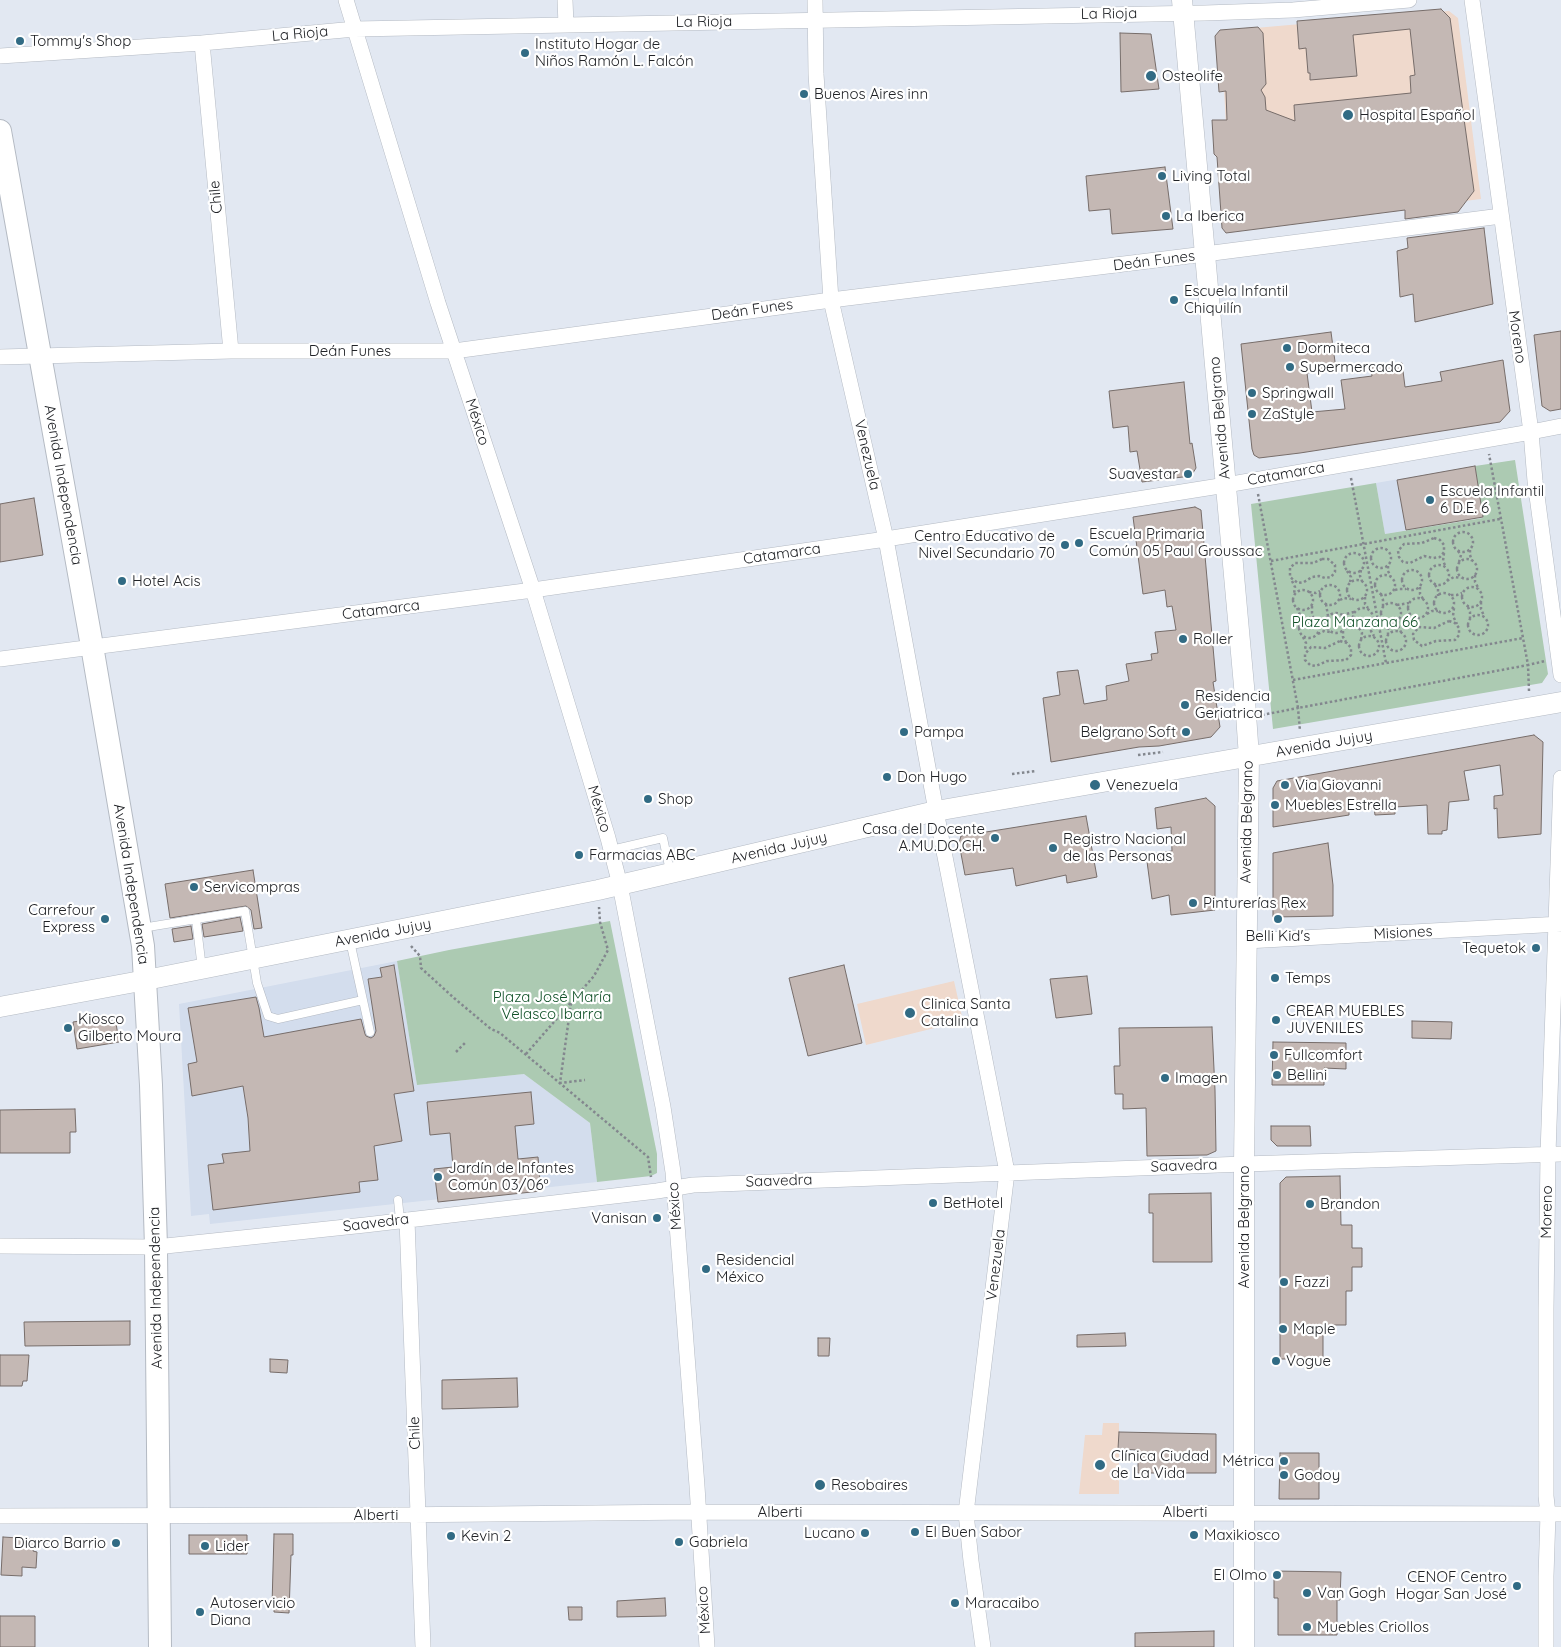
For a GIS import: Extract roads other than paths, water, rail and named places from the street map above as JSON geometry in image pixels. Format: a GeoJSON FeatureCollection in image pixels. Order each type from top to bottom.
{"type":"FeatureCollection","features":[{"type":"Feature","properties":{"kind":"main road","name":"Avenida Belgrano"},"geometry":{"type":"LineString","coordinates":[[1183,7],[1249,757],[1244,1164],[1244,1647]]}},
{"type":"Feature","properties":{"kind":"main road","name":"Avenida Independencia"},"geometry":{"type":"LineString","coordinates":[[0,131],[144,946],[151,1075],[156,1247],[160,1647]]}},
{"type":"Feature","properties":{"kind":"main road","name":"Avenida Jujuy"},"geometry":{"type":"LineString","coordinates":[[0,1007],[146,980],[598,890],[936,811],[1561,702]]}},
{"type":"Feature","properties":{"kind":"street","name":"México"},"geometry":{"type":"LineString","coordinates":[[346,0],[454,350],[533,590],[620,885],[663,1107],[673,1172],[707,1647]]}},
{"type":"Feature","properties":{"kind":"street"},"geometry":{"type":"LineString","coordinates":[[566,0],[566,25]]}},
{"type":"Feature","properties":{"kind":"street","name":"Venezuela"},"geometry":{"type":"LineString","coordinates":[[815,0],[816,74],[831,300],[886,539],[936,811],[1007,1172],[966,1513],[983,1647]]}},
{"type":"Feature","properties":{"kind":"street","name":"La Rioja"},"geometry":{"type":"LineString","coordinates":[[0,56],[202,43],[355,29],[816,20],[1183,7],[1294,10],[1409,0]]}},
{"type":"Feature","properties":{"kind":"street","name":"Moreno"},"geometry":{"type":"LineString","coordinates":[[1472,0],[1531,432],[1535,481],[1561,674]]}},
{"type":"Feature","properties":{"kind":"street","name":"Chile"},"geometry":{"type":"LineString","coordinates":[[202,43],[231,351]]}},
{"type":"Feature","properties":{"kind":"street","name":"Deán Funes"},"geometry":{"type":"LineString","coordinates":[[0,357],[231,351],[454,350],[831,300],[1500,216]]}},
{"type":"Feature","properties":{"kind":"street","name":"Catamarca"},"geometry":{"type":"LineString","coordinates":[[0,659],[533,590],[886,539],[1226,485],[1561,426]]}},
{"type":"Feature","properties":{"kind":"street","name":"Moreno"},"geometry":{"type":"LineString","coordinates":[[1546,1647],[1554,1514],[1546,1496],[1546,1310],[1555,1154],[1561,778]]}},
{"type":"Feature","properties":{"kind":"street","name":"Misiones"},"geometry":{"type":"LineString","coordinates":[[1246,941],[1558,924]]}},
{"type":"Feature","properties":{"kind":"street","name":"Saavedra"},"geometry":{"type":"LineString","coordinates":[[0,1246],[156,1247],[657,1191],[703,1184],[1555,1154]]}},
{"type":"Feature","properties":{"kind":"street","name":"Chile"},"geometry":{"type":"LineString","coordinates":[[404,1220],[424,1647]]}},
{"type":"Feature","properties":{"kind":"street","name":"Alberti"},"geometry":{"type":"LineString","coordinates":[[0,1516],[698,1512],[1554,1514]]}},
{"type":"Feature","properties":{"kind":"lane"},"geometry":{"type":"LineString","coordinates":[[611,850],[663,838],[671,873]]}},
{"type":"Feature","properties":{"kind":"lane"},"geometry":{"type":"LineString","coordinates":[[140,928],[245,911],[257,984],[268,1016],[278,1019],[363,1000]]}},
{"type":"Feature","properties":{"kind":"lane"},"geometry":{"type":"LineString","coordinates":[[196,919],[202,969]]}},
{"type":"Feature","properties":{"kind":"lane"},"geometry":{"type":"LineString","coordinates":[[350,939],[370,1032]]}},
{"type":"Feature","properties":{"kind":"lane"},"geometry":{"type":"LineString","coordinates":[[398,1200],[404,1220]]}},
{"type":"Feature","properties":{"kind":"place","name":"Tommy's Shop"},"geometry":{"type":"Point","coordinates":[20,41]}},
{"type":"Feature","properties":{"kind":"place","name":"Instituto Hogar de Niños Ramón L. Falcón"},"geometry":{"type":"Point","coordinates":[525,53]}},
{"type":"Feature","properties":{"kind":"place","name":"Osteolife"},"geometry":{"type":"Point","coordinates":[1151,76]}},
{"type":"Feature","properties":{"kind":"place","name":"Buenos Aires inn"},"geometry":{"type":"Point","coordinates":[804,94]}},
{"type":"Feature","properties":{"kind":"place","name":"Hospital Español"},"geometry":{"type":"Point","coordinates":[1348,115]}},
{"type":"Feature","properties":{"kind":"place","name":"Living Total"},"geometry":{"type":"Point","coordinates":[1162,176]}},
{"type":"Feature","properties":{"kind":"place","name":"La Iberica"},"geometry":{"type":"Point","coordinates":[1166,216]}},
{"type":"Feature","properties":{"kind":"place","name":"Escuela Infantil Chiquilín"},"geometry":{"type":"Point","coordinates":[1174,300]}},
{"type":"Feature","properties":{"kind":"place","name":"Dormiteca"},"geometry":{"type":"Point","coordinates":[1287,348]}},
{"type":"Feature","properties":{"kind":"place","name":"Supermercado"},"geometry":{"type":"Point","coordinates":[1290,367]}},
{"type":"Feature","properties":{"kind":"place","name":"Springwall"},"geometry":{"type":"Point","coordinates":[1252,393]}},
{"type":"Feature","properties":{"kind":"place","name":"ZaStyle"},"geometry":{"type":"Point","coordinates":[1252,414]}},
{"type":"Feature","properties":{"kind":"place","name":"Suavestar"},"geometry":{"type":"Point","coordinates":[1188,474]}},
{"type":"Feature","properties":{"kind":"place","name":"Escuela Infantil 6 D.E. 6"},"geometry":{"type":"Point","coordinates":[1430,500]}},
{"type":"Feature","properties":{"kind":"place","name":"Escuela Primaria Común 05 Paul Groussac"},"geometry":{"type":"Point","coordinates":[1079,543]}},
{"type":"Feature","properties":{"kind":"place","name":"Centro Educativo de Nivel Secundario 70"},"geometry":{"type":"Point","coordinates":[1065,545]}},
{"type":"Feature","properties":{"kind":"place","name":"Hotel Acis"},"geometry":{"type":"Point","coordinates":[122,581]}},
{"type":"Feature","properties":{"kind":"place","name":"Roller"},"geometry":{"type":"Point","coordinates":[1183,639]}},
{"type":"Feature","properties":{"kind":"place","name":"Residencia Geriatrica"},"geometry":{"type":"Point","coordinates":[1185,705]}},
{"type":"Feature","properties":{"kind":"place","name":"Pampa"},"geometry":{"type":"Point","coordinates":[904,732]}},
{"type":"Feature","properties":{"kind":"place","name":"Belgrano Soft"},"geometry":{"type":"Point","coordinates":[1186,732]}},
{"type":"Feature","properties":{"kind":"place","name":"Don Hugo"},"geometry":{"type":"Point","coordinates":[887,777]}},
{"type":"Feature","properties":{"kind":"place","name":"Venezuela"},"geometry":{"type":"Point","coordinates":[1095,785]}},
{"type":"Feature","properties":{"kind":"place","name":"Via Giovanni"},"geometry":{"type":"Point","coordinates":[1285,785]}},
{"type":"Feature","properties":{"kind":"place","name":"Shop"},"geometry":{"type":"Point","coordinates":[648,799]}},
{"type":"Feature","properties":{"kind":"place","name":"Muebles Estrella"},"geometry":{"type":"Point","coordinates":[1275,805]}},
{"type":"Feature","properties":{"kind":"place","name":"Casa del Docente A.MU.DO.CH."},"geometry":{"type":"Point","coordinates":[995,838]}},
{"type":"Feature","properties":{"kind":"place","name":"Registro Nacional de las Personas"},"geometry":{"type":"Point","coordinates":[1053,848]}},
{"type":"Feature","properties":{"kind":"place","name":"Farmacias ABC"},"geometry":{"type":"Point","coordinates":[579,855]}},
{"type":"Feature","properties":{"kind":"place","name":"Servicompras"},"geometry":{"type":"Point","coordinates":[194,887]}},
{"type":"Feature","properties":{"kind":"place","name":"Pinturerías Rex"},"geometry":{"type":"Point","coordinates":[1193,903]}},
{"type":"Feature","properties":{"kind":"place","name":"Carrefour Express"},"geometry":{"type":"Point","coordinates":[105,919]}},
{"type":"Feature","properties":{"kind":"place","name":"Belli Kid's"},"geometry":{"type":"Point","coordinates":[1278,919]}},
{"type":"Feature","properties":{"kind":"place","name":"Tequetok"},"geometry":{"type":"Point","coordinates":[1536,948]}},
{"type":"Feature","properties":{"kind":"place","name":"Temps"},"geometry":{"type":"Point","coordinates":[1275,978]}},
{"type":"Feature","properties":{"kind":"place","name":"Clinica Santa Catalina"},"geometry":{"type":"Point","coordinates":[910,1013]}},
{"type":"Feature","properties":{"kind":"place","name":"CREAR MUEBLES JUVENILES"},"geometry":{"type":"Point","coordinates":[1276,1020]}},
{"type":"Feature","properties":{"kind":"place","name":"Kiosco Gilberto Moura"},"geometry":{"type":"Point","coordinates":[68,1028]}},
{"type":"Feature","properties":{"kind":"place","name":"Fullcomfort"},"geometry":{"type":"Point","coordinates":[1274,1055]}},
{"type":"Feature","properties":{"kind":"place","name":"Bellini"},"geometry":{"type":"Point","coordinates":[1277,1075]}},
{"type":"Feature","properties":{"kind":"place","name":"Imagen"},"geometry":{"type":"Point","coordinates":[1165,1078]}},
{"type":"Feature","properties":{"kind":"place","name":"Jardín de Infantes Común 03/06°"},"geometry":{"type":"Point","coordinates":[438,1177]}},
{"type":"Feature","properties":{"kind":"place","name":"BetHotel"},"geometry":{"type":"Point","coordinates":[933,1203]}},
{"type":"Feature","properties":{"kind":"place","name":"Brandon"},"geometry":{"type":"Point","coordinates":[1310,1204]}},
{"type":"Feature","properties":{"kind":"place","name":"Vanisan"},"geometry":{"type":"Point","coordinates":[657,1218]}},
{"type":"Feature","properties":{"kind":"place","name":"Residencial México"},"geometry":{"type":"Point","coordinates":[706,1269]}},
{"type":"Feature","properties":{"kind":"place","name":"Fazzi"},"geometry":{"type":"Point","coordinates":[1284,1282]}},
{"type":"Feature","properties":{"kind":"place","name":"Maple"},"geometry":{"type":"Point","coordinates":[1283,1329]}},
{"type":"Feature","properties":{"kind":"place","name":"Vogue"},"geometry":{"type":"Point","coordinates":[1276,1361]}},
{"type":"Feature","properties":{"kind":"place","name":"Métrica"},"geometry":{"type":"Point","coordinates":[1284,1461]}},
{"type":"Feature","properties":{"kind":"place","name":"Clínica Ciudad de La Vida"},"geometry":{"type":"Point","coordinates":[1100,1465]}},
{"type":"Feature","properties":{"kind":"place","name":"Godoy"},"geometry":{"type":"Point","coordinates":[1284,1475]}},
{"type":"Feature","properties":{"kind":"place","name":"Resobaires"},"geometry":{"type":"Point","coordinates":[820,1485]}},
{"type":"Feature","properties":{"kind":"place","name":"El Buen Sabor"},"geometry":{"type":"Point","coordinates":[915,1532]}},
{"type":"Feature","properties":{"kind":"place","name":"Lucano"},"geometry":{"type":"Point","coordinates":[865,1533]}},
{"type":"Feature","properties":{"kind":"place","name":"Maxikiosco"},"geometry":{"type":"Point","coordinates":[1194,1535]}},
{"type":"Feature","properties":{"kind":"place","name":"Kevin 2"},"geometry":{"type":"Point","coordinates":[451,1536]}},
{"type":"Feature","properties":{"kind":"place","name":"Gabriela"},"geometry":{"type":"Point","coordinates":[679,1542]}},
{"type":"Feature","properties":{"kind":"place","name":"Diarco Barrio"},"geometry":{"type":"Point","coordinates":[116,1543]}},
{"type":"Feature","properties":{"kind":"place","name":"Lider"},"geometry":{"type":"Point","coordinates":[205,1546]}},
{"type":"Feature","properties":{"kind":"place","name":"El Olmo"},"geometry":{"type":"Point","coordinates":[1277,1575]}},
{"type":"Feature","properties":{"kind":"place","name":"CENOF Centro Hogar San José"},"geometry":{"type":"Point","coordinates":[1517,1586]}},
{"type":"Feature","properties":{"kind":"place","name":"Van Gogh"},"geometry":{"type":"Point","coordinates":[1307,1593]}},
{"type":"Feature","properties":{"kind":"place","name":"Maracaibo"},"geometry":{"type":"Point","coordinates":[955,1603]}},
{"type":"Feature","properties":{"kind":"place","name":"Autoservicio Diana"},"geometry":{"type":"Point","coordinates":[200,1612]}},
{"type":"Feature","properties":{"kind":"place","name":"Muebles Criollos"},"geometry":{"type":"Point","coordinates":[1307,1627]}},
{"type":"Feature","properties":{"kind":"park label","name":"Plaza Manzana 66"},"geometry":{"type":"Point","coordinates":[1355,622]}},
{"type":"Feature","properties":{"kind":"park label","name":"Plaza José María Velasco Ibarra"},"geometry":{"type":"Point","coordinates":[552,1006]}}]}
